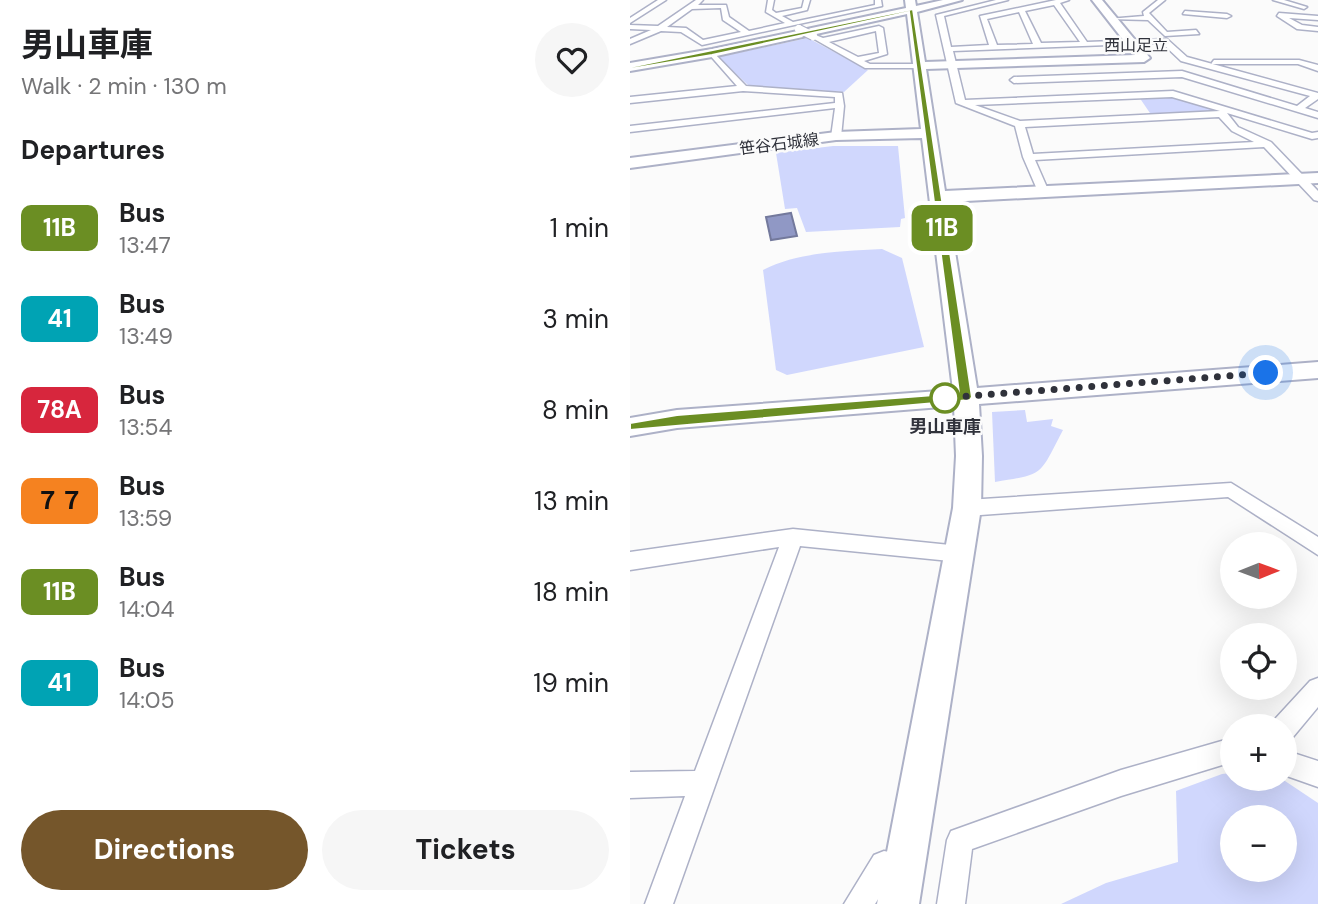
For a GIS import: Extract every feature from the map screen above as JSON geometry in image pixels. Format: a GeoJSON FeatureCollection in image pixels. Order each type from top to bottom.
{"type":"FeatureCollection","features":[{"type":"Feature","properties":{"kind":"street"},"geometry":{"type":"LineString","coordinates":[[630,42],[658,30],[700,0]]}},
{"type":"Feature","properties":{"kind":"street"},"geometry":{"type":"LineString","coordinates":[[771,0],[768,11],[774,15],[857,60],[879,67],[1144,58]]}},
{"type":"Feature","properties":{"kind":"street"},"geometry":{"type":"LineString","coordinates":[[774,15],[805,9],[807,0]]}},
{"type":"Feature","properties":{"kind":"street"},"geometry":{"type":"LineString","coordinates":[[843,0],[842,11],[845,13]]}},
{"type":"Feature","properties":{"kind":"street"},"geometry":{"type":"LineString","coordinates":[[630,27],[683,30],[702,43],[747,33],[795,27],[878,6],[878,0]]}},
{"type":"Feature","properties":{"kind":"street"},"geometry":{"type":"LineString","coordinates":[[630,67],[712,53],[911,5],[959,5],[1005,0]]}},
{"type":"Feature","properties":{"kind":"street"},"geometry":{"type":"LineString","coordinates":[[959,5],[983,18],[1066,0]]}},
{"type":"Feature","properties":{"kind":"street"},"geometry":{"type":"LineString","coordinates":[[1097,0],[1173,94]]}},
{"type":"Feature","properties":{"kind":"street"},"geometry":{"type":"LineString","coordinates":[[1112,19],[1147,15],[1162,0]]}},
{"type":"Feature","properties":{"kind":"street"},"geometry":{"type":"LineString","coordinates":[[1276,0],[1318,9]]}},
{"type":"Feature","properties":{"kind":"street"},"geometry":{"type":"LineString","coordinates":[[1306,7],[1314,0]]}},
{"type":"Feature","properties":{"kind":"street"},"geometry":{"type":"LineString","coordinates":[[1055,2],[1085,44]]}},
{"type":"Feature","properties":{"kind":"street"},"geometry":{"type":"LineString","coordinates":[[639,5],[660,3]]}},
{"type":"Feature","properties":{"kind":"street"},"geometry":{"type":"LineString","coordinates":[[630,21],[660,3]]}},
{"type":"Feature","properties":{"kind":"street"},"geometry":{"type":"LineString","coordinates":[[1136,4],[1165,34],[1196,32]]}},
{"type":"Feature","properties":{"kind":"street"},"geometry":{"type":"LineString","coordinates":[[898,904],[960,554],[967,508],[969,456],[966,397],[911,5]]}},
{"type":"Feature","properties":{"kind":"street"},"geometry":{"type":"LineString","coordinates":[[959,5],[940,15],[961,103]]}},
{"type":"Feature","properties":{"kind":"street"},"geometry":{"type":"LineString","coordinates":[[693,7],[724,6],[726,18],[747,33]]}},
{"type":"Feature","properties":{"kind":"street"},"geometry":{"type":"LineString","coordinates":[[1222,6],[1230,29]]}},
{"type":"Feature","properties":{"kind":"street"},"geometry":{"type":"LineString","coordinates":[[1021,10],[1038,46]]}},
{"type":"Feature","properties":{"kind":"street"},"geometry":{"type":"LineString","coordinates":[[1185,13],[1227,16]]}},
{"type":"Feature","properties":{"kind":"street"},"geometry":{"type":"LineString","coordinates":[[1318,18],[1279,15],[1300,27],[1318,29]]}},
{"type":"Feature","properties":{"kind":"street"},"geometry":{"type":"LineString","coordinates":[[983,18],[993,47]]}},
{"type":"Feature","properties":{"kind":"street"},"geometry":{"type":"LineString","coordinates":[[817,39],[879,28],[883,54],[857,60]]}},
{"type":"Feature","properties":{"kind":"street"},"geometry":{"type":"LineString","coordinates":[[948,49],[1164,41],[1178,56],[1317,95]]}},
{"type":"Feature","properties":{"kind":"street"},"geometry":{"type":"LineString","coordinates":[[712,53],[743,88]]}},
{"type":"Feature","properties":{"kind":"street"},"geometry":{"type":"LineString","coordinates":[[1202,64],[1228,60],[1299,62],[1318,68]]}},
{"type":"Feature","properties":{"kind":"street"},"geometry":{"type":"LineString","coordinates":[[1006,62],[1023,100]]}},
{"type":"Feature","properties":{"kind":"street"},"geometry":{"type":"LineString","coordinates":[[1014,80],[1182,74],[1318,115]]}},
{"type":"Feature","properties":{"kind":"street"},"geometry":{"type":"LineString","coordinates":[[630,100],[743,88],[839,95],[834,130],[836,137]]}},
{"type":"Feature","properties":{"kind":"street"},"geometry":{"type":"LineString","coordinates":[[961,103],[1173,94],[1226,113],[1311,136],[1318,135]]}},
{"type":"Feature","properties":{"kind":"street"},"geometry":{"type":"LineString","coordinates":[[1298,108],[1317,95]]}},
{"type":"Feature","properties":{"kind":"street"},"geometry":{"type":"LineString","coordinates":[[961,103],[1019,124],[1226,113]]}},
{"type":"Feature","properties":{"kind":"street"},"geometry":{"type":"LineString","coordinates":[[630,129],[839,105]]}},
{"type":"Feature","properties":{"kind":"street"},"geometry":{"type":"LineString","coordinates":[[1226,113],[1235,129],[1267,144],[1318,198]]}},
{"type":"Feature","properties":{"kind":"street"},"geometry":{"type":"LineString","coordinates":[[1019,124],[1028,157],[1043,192]]}},
{"type":"Feature","properties":{"kind":"street","name":"笹谷石城線"},"geometry":{"type":"LineString","coordinates":[[630,163],[836,137],[928,133]]}},
{"type":"Feature","properties":{"kind":"street"},"geometry":{"type":"LineString","coordinates":[[1028,157],[1267,144]]}},
{"type":"Feature","properties":{"kind":"street"},"geometry":{"type":"LineString","coordinates":[[937,197],[1318,178]]}},
{"type":"Feature","properties":{"kind":"street"},"geometry":{"type":"LineString","coordinates":[[630,427],[677,419],[1318,370]]}},
{"type":"Feature","properties":{"kind":"street"},"geometry":{"type":"LineString","coordinates":[[967,508],[1231,490],[1318,547]]}},
{"type":"Feature","properties":{"kind":"street"},"geometry":{"type":"LineString","coordinates":[[630,561],[793,537],[960,554]]}},
{"type":"Feature","properties":{"kind":"street"},"geometry":{"type":"LineString","coordinates":[[659,904],[793,537]]}},
{"type":"Feature","properties":{"kind":"street"},"geometry":{"type":"LineString","coordinates":[[1296,714],[1318,689]]}},
{"type":"Feature","properties":{"kind":"street"},"geometry":{"type":"LineString","coordinates":[[951,904],[960,840],[1121,783],[1220,754]]}},
{"type":"Feature","properties":{"kind":"street"},"geometry":{"type":"LineString","coordinates":[[1297,767],[1318,774]]}},
{"type":"Feature","properties":{"kind":"street"},"geometry":{"type":"LineString","coordinates":[[630,785],[705,783]]}},
{"type":"Feature","properties":{"kind":"street"},"geometry":{"type":"LineString","coordinates":[[858,904],[884,865],[904,867]]}},
{"type":"Feature","properties":{"kind":"shaded area"},"geometry":{"type":"Polygon","coordinates":[[[808,38],[868,70],[844,92],[749,86],[718,57],[808,38]]]}},
{"type":"Feature","properties":{"kind":"shaded area"},"geometry":{"type":"Polygon","coordinates":[[[1169,96],[1213,108],[1215,112],[1152,116],[1139,97],[1169,96]]]}},
{"type":"Feature","properties":{"kind":"shaded area"},"geometry":{"type":"Polygon","coordinates":[[[833,146],[898,146],[905,218],[901,219],[900,227],[806,232],[797,208],[785,209],[776,153],[833,146]]]}},
{"type":"Feature","properties":{"kind":"shaded area"},"geometry":{"type":"Polygon","coordinates":[[[791,213],[797,236],[771,240],[766,217],[791,213]]]}},
{"type":"Feature","properties":{"kind":"shaded area"},"geometry":{"type":"Polygon","coordinates":[[[882,249],[902,258],[924,347],[787,375],[776,370],[763,270],[806,256],[882,249]]]}},
{"type":"Feature","properties":{"kind":"shaded area"},"geometry":{"type":"Polygon","coordinates":[[[1025,410],[1027,422],[1053,419],[1051,426],[1063,430],[1039,470],[1024,477],[995,482],[992,412],[1025,410]]]}},
{"type":"Feature","properties":{"kind":"shaded area"},"geometry":{"type":"Polygon","coordinates":[[[1220,775],[1220,791],[1297,789],[1318,803],[1318,904],[1061,904],[1106,883],[1178,862],[1176,791],[1220,775]]]}},
{"type":"Feature","properties":{"kind":"bus line","name":"11B"},"geometry":{"type":"LineString","coordinates":[[630,67],[712,53],[911,10],[966,397],[677,419],[630,427]]}},
{"type":"Feature","properties":{"kind":"place","name":"男山車庫"},"geometry":{"type":"Point","coordinates":[945,398]}},
{"type":"Feature","properties":{"kind":"district","name":"西山足立"},"geometry":{"type":"Point","coordinates":[1136,45]}},
{"type":"Feature","properties":{"kind":"route"},"geometry":{"type":"LineString","coordinates":[[945,398],[1266,373]]}}]}
